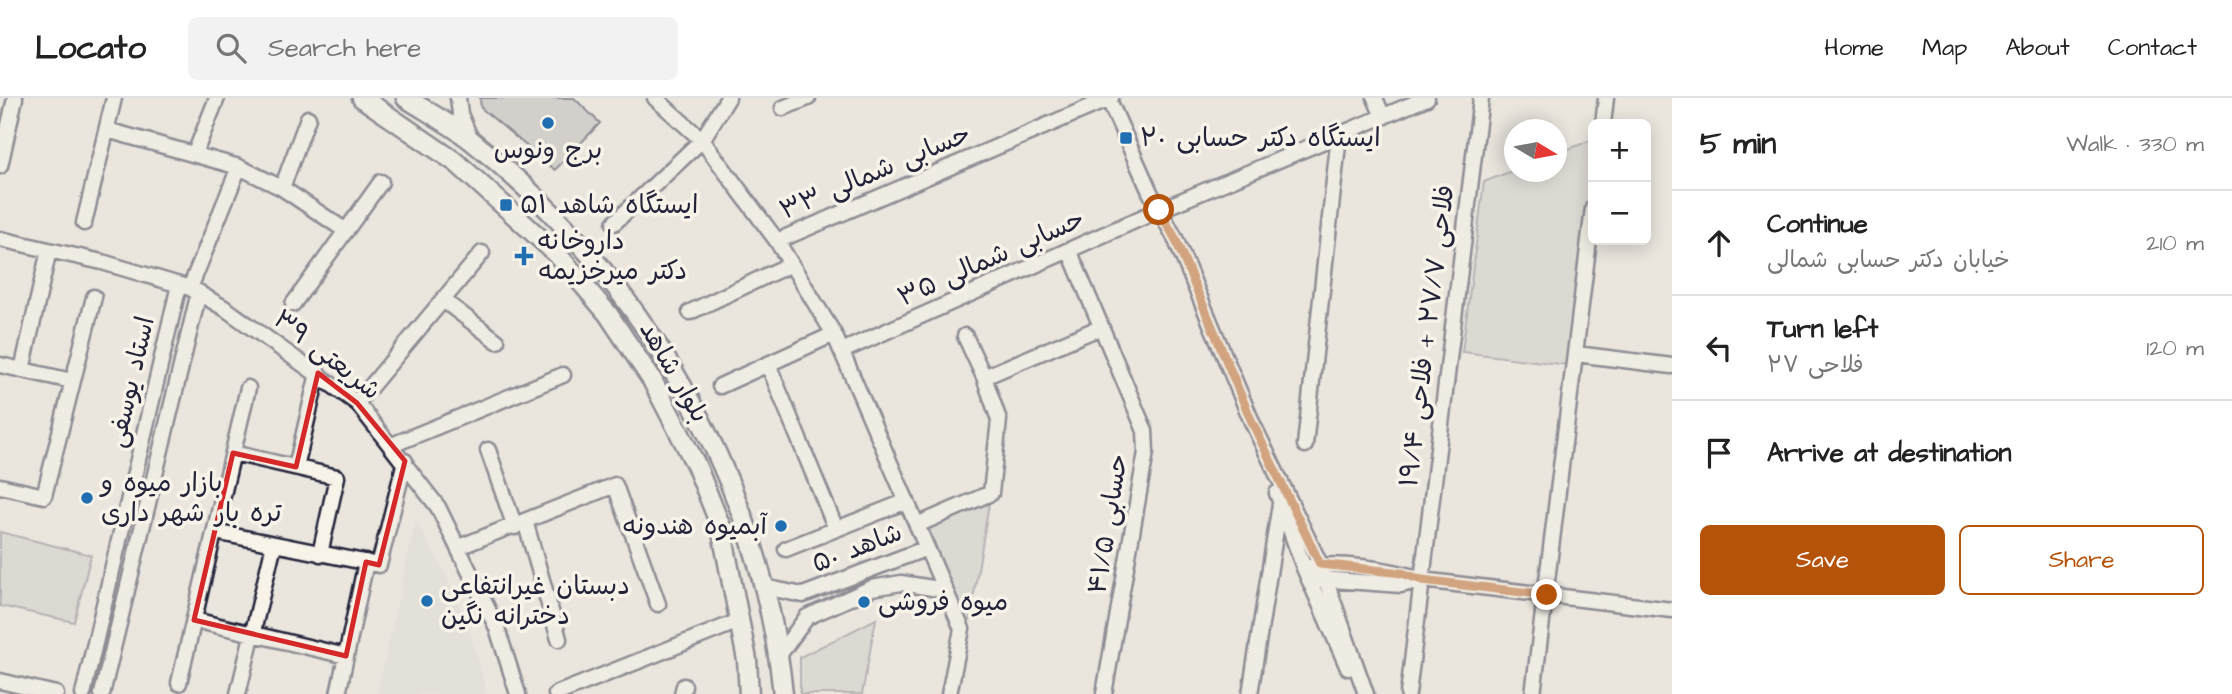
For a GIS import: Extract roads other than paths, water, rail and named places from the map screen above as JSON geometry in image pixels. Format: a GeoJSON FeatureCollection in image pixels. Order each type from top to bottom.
{"type":"FeatureCollection","features":[{"type":"Feature","properties":{"kind":"main road","name":"بلوار شاهد"},"geometry":{"type":"LineString","coordinates":[[362,98],[457,163],[557,254],[608,314],[652,380],[696,465],[721,527],[747,660],[749,694]]}},
{"type":"Feature","properties":{"kind":"main road","name":"بلوار شاهد"},"geometry":{"type":"LineString","coordinates":[[406,98],[471,140],[522,185],[573,236],[625,298],[673,370],[719,455],[742,517],[764,587],[779,655],[783,694]]}},
{"type":"Feature","properties":{"kind":"street"},"geometry":{"type":"LineString","coordinates":[[0,166],[5,120],[15,98]]}},
{"type":"Feature","properties":{"kind":"street"},"geometry":{"type":"LineString","coordinates":[[84,223],[114,98]]}},
{"type":"Feature","properties":{"kind":"street"},"geometry":{"type":"LineString","coordinates":[[195,153],[216,98]]}},
{"type":"Feature","properties":{"kind":"street"},"geometry":{"type":"LineString","coordinates":[[458,98],[460,114],[471,140]]}},
{"type":"Feature","properties":{"kind":"street"},"geometry":{"type":"LineString","coordinates":[[655,98],[702,140],[777,241],[834,334],[962,629],[949,694]]}},
{"type":"Feature","properties":{"kind":"street"},"geometry":{"type":"LineString","coordinates":[[614,223],[702,140],[728,98]]}},
{"type":"Feature","properties":{"kind":"street"},"geometry":{"type":"LineString","coordinates":[[783,108],[808,98]]}},
{"type":"Feature","properties":{"kind":"street"},"geometry":{"type":"LineString","coordinates":[[1109,98],[1159,210],[1175,238],[1252,422],[1323,571],[1366,694]]}},
{"type":"Feature","properties":{"kind":"street","name":"حسابی شمالی ۳۳"},"geometry":{"type":"LineString","coordinates":[[777,241],[1109,98]]}},
{"type":"Feature","properties":{"kind":"street"},"geometry":{"type":"LineString","coordinates":[[1375,98],[1382,117]]}},
{"type":"Feature","properties":{"kind":"street","name":"حسابی شمالی ۳۵"},"geometry":{"type":"LineString","coordinates":[[842,351],[1159,210],[1427,98]]}},
{"type":"Feature","properties":{"kind":"street","name":"فلاحی ۲۷/۷ + فلاحی ۱۹/۴"},"geometry":{"type":"LineString","coordinates":[[1408,694],[1481,98]]}},
{"type":"Feature","properties":{"kind":"street"},"geometry":{"type":"LineString","coordinates":[[1604,119],[1606,98]]}},
{"type":"Feature","properties":{"kind":"street"},"geometry":{"type":"LineString","coordinates":[[282,188],[308,118]]}},
{"type":"Feature","properties":{"kind":"street"},"geometry":{"type":"LineString","coordinates":[[107,130],[239,167],[282,188],[346,231]]}},
{"type":"Feature","properties":{"kind":"street"},"geometry":{"type":"LineString","coordinates":[[1305,445],[1339,135]]}},
{"type":"Feature","properties":{"kind":"street"},"geometry":{"type":"LineString","coordinates":[[189,288],[239,167]]}},
{"type":"Feature","properties":{"kind":"street"},"geometry":{"type":"LineString","coordinates":[[293,304],[381,182]]}},
{"type":"Feature","properties":{"kind":"street","name":"شریعتی ۳۹"},"geometry":{"type":"LineString","coordinates":[[0,239],[102,262],[189,288],[226,309],[357,402],[438,507],[497,628],[518,694]]}},
{"type":"Feature","properties":{"kind":"street"},"geometry":{"type":"LineString","coordinates":[[1533,694],[1589,245]]}},
{"type":"Feature","properties":{"kind":"street"},"geometry":{"type":"LineString","coordinates":[[22,370],[50,250]]}},
{"type":"Feature","properties":{"kind":"street","name":"حسابی ۴۱/۵"},"geometry":{"type":"LineString","coordinates":[[1069,250],[1145,431],[1146,452],[1104,694]]}},
{"type":"Feature","properties":{"kind":"street"},"geometry":{"type":"LineString","coordinates":[[357,402],[482,253]]}},
{"type":"Feature","properties":{"kind":"street"},"geometry":{"type":"LineString","coordinates":[[690,312],[791,264]]}},
{"type":"Feature","properties":{"kind":"street","name":"استاد یوسفی"},"geometry":{"type":"LineString","coordinates":[[83,694],[189,288]]}},
{"type":"Feature","properties":{"kind":"street","name":"استاد یوسفی"},"geometry":{"type":"LineString","coordinates":[[102,694],[189,288]]}},
{"type":"Feature","properties":{"kind":"street"},"geometry":{"type":"LineString","coordinates":[[0,485],[44,496],[94,297]]}},
{"type":"Feature","properties":{"kind":"street"},"geometry":{"type":"LineString","coordinates":[[443,300],[497,341]]}},
{"type":"Feature","properties":{"kind":"street"},"geometry":{"type":"LineString","coordinates":[[984,377],[1101,327]]}},
{"type":"Feature","properties":{"kind":"street"},"geometry":{"type":"LineString","coordinates":[[720,386],[834,334]]}},
{"type":"Feature","properties":{"kind":"street"},"geometry":{"type":"LineString","coordinates":[[917,525],[991,494],[999,420],[984,377],[965,336]]}},
{"type":"Feature","properties":{"kind":"street"},"geometry":{"type":"LineString","coordinates":[[1576,354],[1672,366]]}},
{"type":"Feature","properties":{"kind":"street"},"geometry":{"type":"LineString","coordinates":[[768,364],[836,529]]}},
{"type":"Feature","properties":{"kind":"street"},"geometry":{"type":"LineString","coordinates":[[0,365],[72,381]]}},
{"type":"Feature","properties":{"kind":"street"},"geometry":{"type":"LineString","coordinates":[[296,467],[318,373]]}},
{"type":"Feature","properties":{"kind":"street"},"geometry":{"type":"LineString","coordinates":[[392,445],[563,375]]}},
{"type":"Feature","properties":{"kind":"street"},"geometry":{"type":"LineString","coordinates":[[179,683],[248,388]]}},
{"type":"Feature","properties":{"kind":"street"},"geometry":{"type":"LineString","coordinates":[[1252,422],[1306,574],[1360,694]]}},
{"type":"Feature","properties":{"kind":"street"},"geometry":{"type":"LineString","coordinates":[[488,450],[520,524],[559,639]]}},
{"type":"Feature","properties":{"kind":"street"},"geometry":{"type":"LineString","coordinates":[[233,453],[338,477],[320,554]]}},
{"type":"Feature","properties":{"kind":"street"},"geometry":{"type":"LineString","coordinates":[[215,532],[379,565],[405,461]]}},
{"type":"Feature","properties":{"kind":"street"},"geometry":{"type":"LineString","coordinates":[[459,547],[615,485],[658,604]]}},
{"type":"Feature","properties":{"kind":"street"},"geometry":{"type":"LineString","coordinates":[[786,549],[907,501]]}},
{"type":"Feature","properties":{"kind":"street"},"geometry":{"type":"LineString","coordinates":[[1250,694],[1280,502]]}},
{"type":"Feature","properties":{"kind":"street"},"geometry":{"type":"LineString","coordinates":[[238,694],[274,544]]}},
{"type":"Feature","properties":{"kind":"street","name":"شاهد ۵۰"},"geometry":{"type":"LineString","coordinates":[[764,587],[803,595],[927,548]]}},
{"type":"Feature","properties":{"kind":"street"},"geometry":{"type":"LineString","coordinates":[[338,694],[366,562]]}},
{"type":"Feature","properties":{"kind":"street"},"geometry":{"type":"LineString","coordinates":[[1306,574],[1323,571],[1402,573],[1422,580],[1672,610]]}},
{"type":"Feature","properties":{"kind":"street","name":"شاهد ۵۰"},"geometry":{"type":"LineString","coordinates":[[779,655],[807,617],[872,588],[901,583],[945,590]]}},
{"type":"Feature","properties":{"kind":"street"},"geometry":{"type":"LineString","coordinates":[[803,595],[802,610],[807,617]]}},
{"type":"Feature","properties":{"kind":"street"},"geometry":{"type":"LineString","coordinates":[[194,620],[346,656]]}},
{"type":"Feature","properties":{"kind":"street"},"geometry":{"type":"LineString","coordinates":[[560,693],[739,621]]}},
{"type":"Feature","properties":{"kind":"street"},"geometry":{"type":"LineString","coordinates":[[0,681],[56,694]]}},
{"type":"Feature","properties":{"kind":"place","name":"برج ونوس"},"geometry":{"type":"Point","coordinates":[548,123]}},
{"type":"Feature","properties":{"kind":"place","name":"ایستگاه دکتر حسابی ۲۰"},"geometry":{"type":"Point","coordinates":[1126,138]}},
{"type":"Feature","properties":{"kind":"place","name":"ایستگاه شاهد ۵۱"},"geometry":{"type":"Point","coordinates":[506,205]}},
{"type":"Feature","properties":{"kind":"place","name":"داروخانه دکتر میرخزیمه"},"geometry":{"type":"Point","coordinates":[524,256]}},
{"type":"Feature","properties":{"kind":"place","name":"بازار میوه و تره بار شهر داری"},"geometry":{"type":"Point","coordinates":[87,498]}},
{"type":"Feature","properties":{"kind":"place","name":"آبمیوه هندونه"},"geometry":{"type":"Point","coordinates":[781,526]}},
{"type":"Feature","properties":{"kind":"place","name":"دبستان غیرانتفاعی دخترانه نگین"},"geometry":{"type":"Point","coordinates":[427,601]}},
{"type":"Feature","properties":{"kind":"place","name":"میوه فروشی"},"geometry":{"type":"Point","coordinates":[864,602]}}]}
